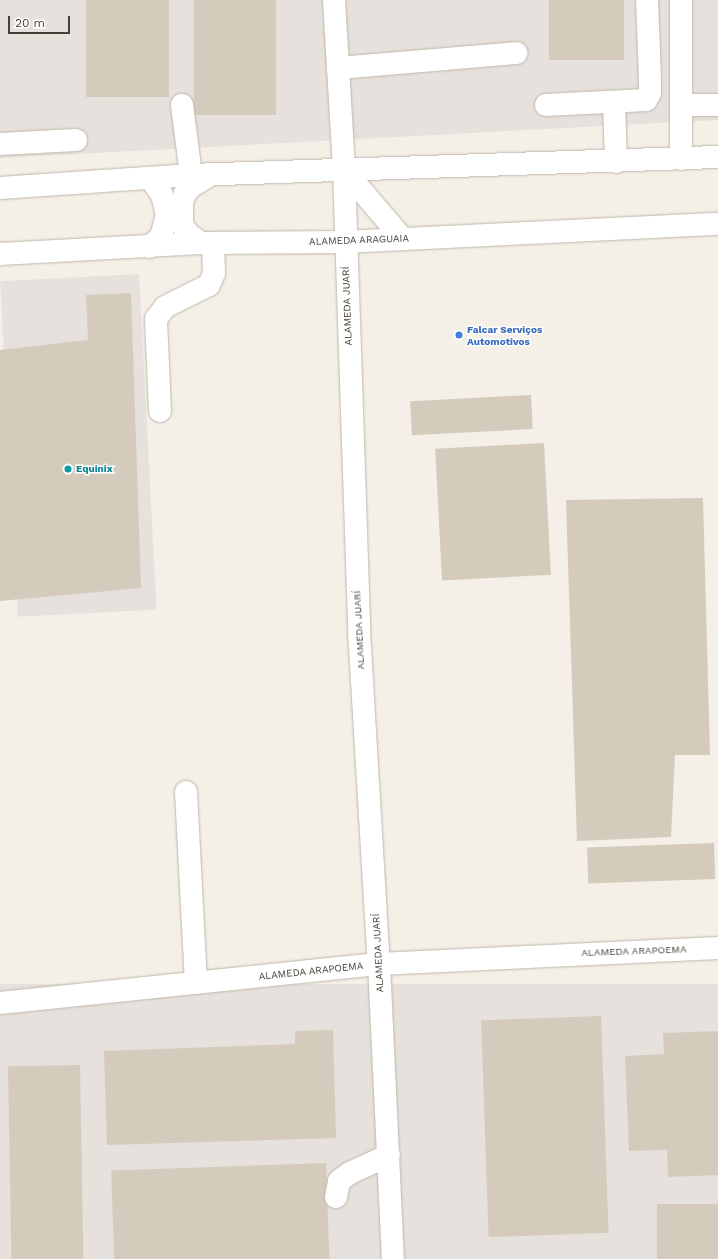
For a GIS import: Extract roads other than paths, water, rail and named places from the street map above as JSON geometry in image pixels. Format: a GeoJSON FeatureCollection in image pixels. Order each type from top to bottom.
{"type":"FeatureCollection","features":[{"type":"Feature","properties":{"kind":"street","name":"ALAMEDA JUARÍ"},"geometry":{"type":"LineString","coordinates":[[334,0],[344,170],[344,242],[358,631],[390,1155],[394,1259]]}},
{"type":"Feature","properties":{"kind":"street"},"geometry":{"type":"LineString","coordinates":[[546,105],[646,100],[650,93],[647,0]]}},
{"type":"Feature","properties":{"kind":"street"},"geometry":{"type":"LineString","coordinates":[[681,0],[681,159]]}},
{"type":"Feature","properties":{"kind":"street"},"geometry":{"type":"LineString","coordinates":[[338,68],[516,53]]}},
{"type":"Feature","properties":{"kind":"street"},"geometry":{"type":"LineString","coordinates":[[614,102],[616,162]]}},
{"type":"Feature","properties":{"kind":"street"},"geometry":{"type":"LineString","coordinates":[[182,105],[201,175]]}},
{"type":"Feature","properties":{"kind":"street"},"geometry":{"type":"LineString","coordinates":[[681,105],[718,105]]}},
{"type":"Feature","properties":{"kind":"street"},"geometry":{"type":"LineString","coordinates":[[0,144],[76,140]]}},
{"type":"Feature","properties":{"kind":"street"},"geometry":{"type":"LineString","coordinates":[[0,188],[201,175],[718,158]]}},
{"type":"Feature","properties":{"kind":"street"},"geometry":{"type":"LineString","coordinates":[[344,170],[403,239]]}},
{"type":"Feature","properties":{"kind":"street"},"geometry":{"type":"LineString","coordinates":[[160,411],[156,319],[165,307],[209,285],[214,273],[207,243],[188,234],[182,224],[182,203],[185,193],[201,175]]}},
{"type":"Feature","properties":{"kind":"street"},"geometry":{"type":"LineString","coordinates":[[149,247],[161,237],[168,215],[162,195],[150,178]]}},
{"type":"Feature","properties":{"kind":"street","name":"ALAMEDA ARAGUAIA"},"geometry":{"type":"LineString","coordinates":[[0,254],[207,243],[344,242],[718,224]]}},
{"type":"Feature","properties":{"kind":"street"},"geometry":{"type":"LineString","coordinates":[[186,792],[196,983]]}},
{"type":"Feature","properties":{"kind":"street","name":"ALAMEDA ARAPOEMA"},"geometry":{"type":"LineString","coordinates":[[0,1003],[379,964],[718,948]]}},
{"type":"Feature","properties":{"kind":"street"},"geometry":{"type":"LineString","coordinates":[[336,1197],[339,1181],[350,1173],[390,1155]]}},
{"type":"Feature","properties":{"kind":"place","name":"Falcar Serviços Automotivos"},"geometry":{"type":"Point","coordinates":[459,335]}},
{"type":"Feature","properties":{"kind":"place","name":"Equinix"},"geometry":{"type":"Point","coordinates":[68,469]}}]}
